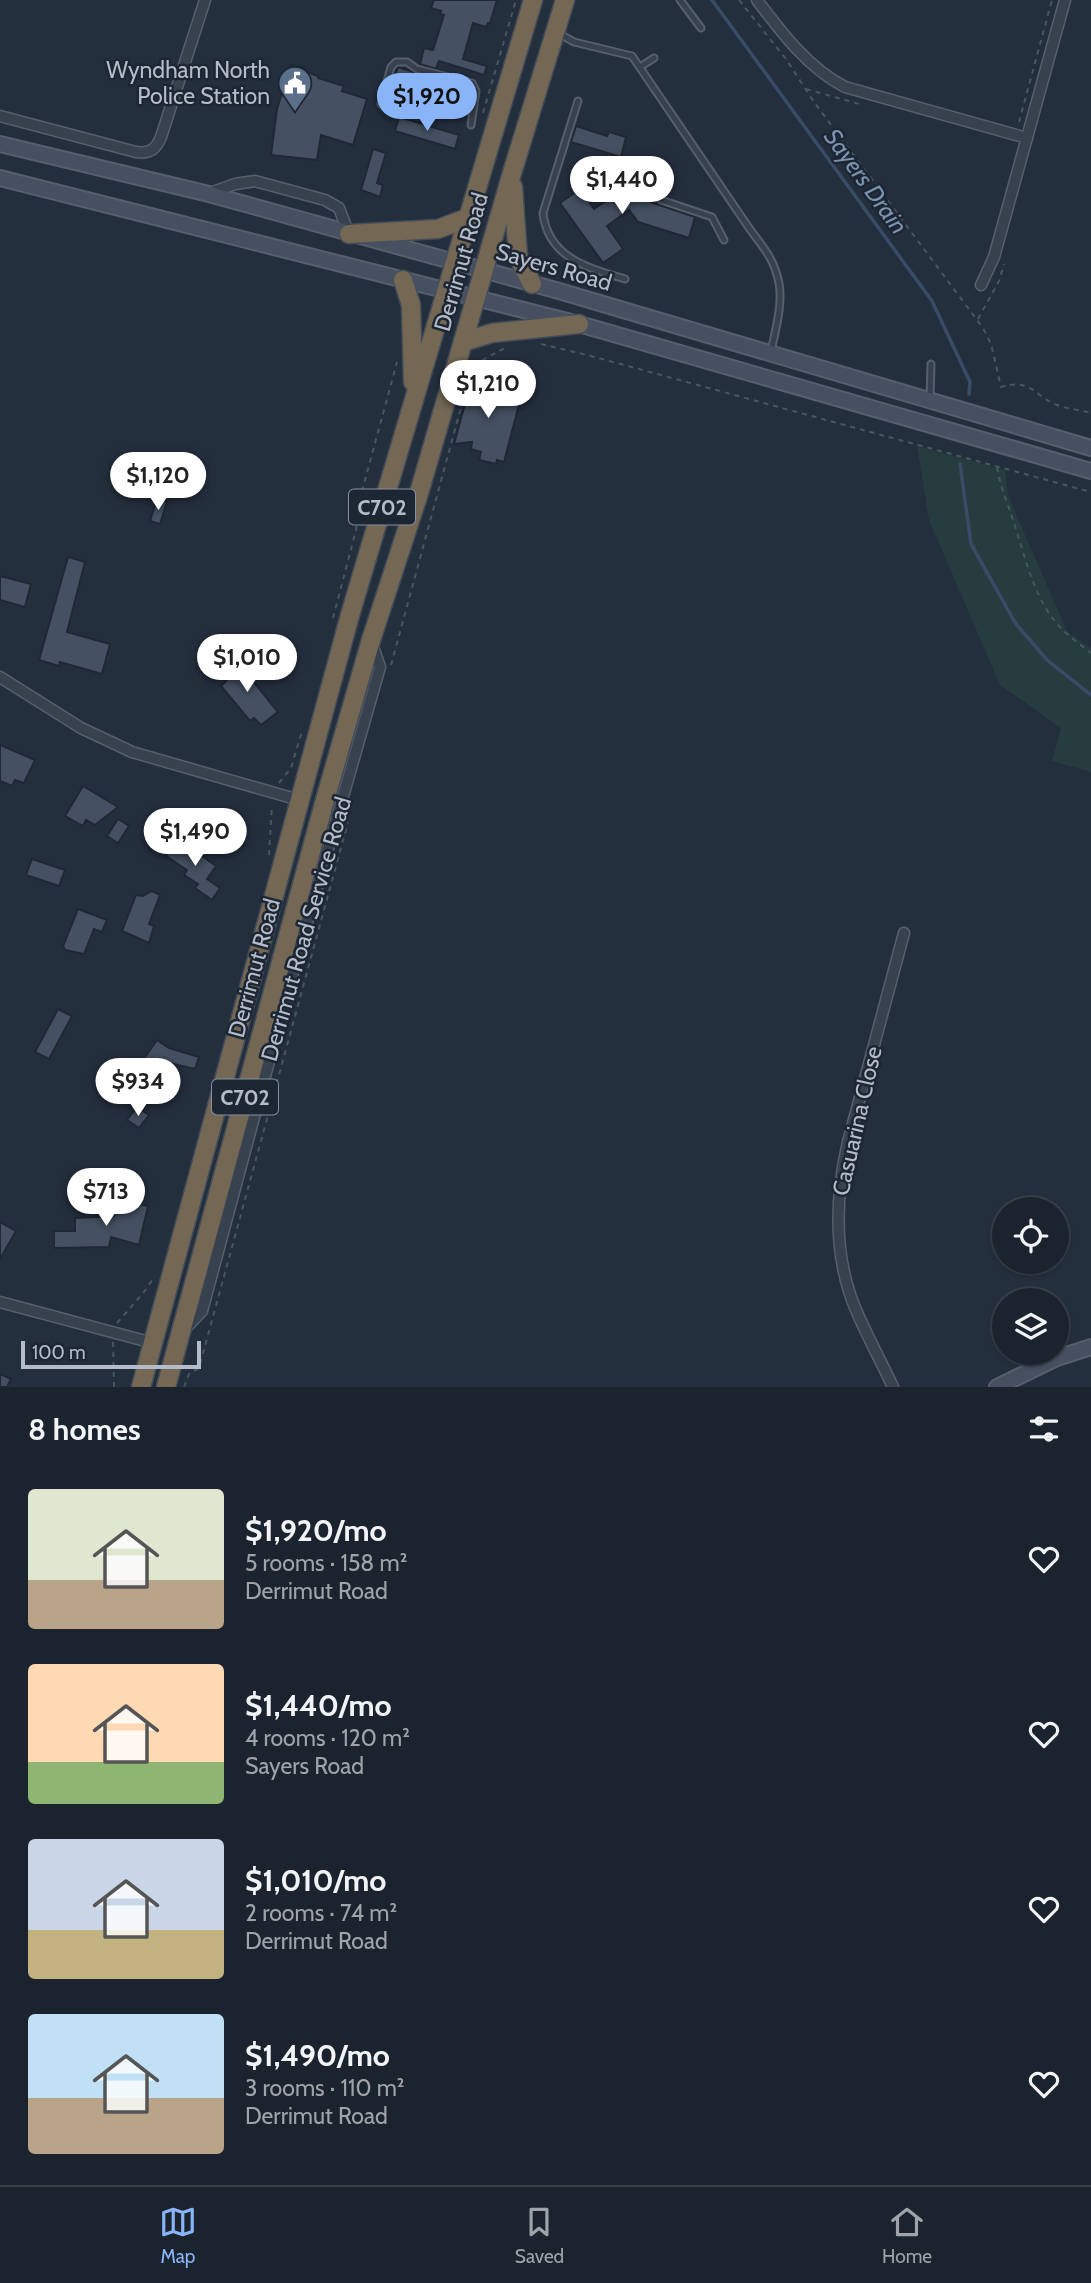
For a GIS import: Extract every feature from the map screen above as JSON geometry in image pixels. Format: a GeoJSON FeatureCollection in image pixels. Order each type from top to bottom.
{"type":"FeatureCollection","features":[{"type":"Feature","properties":{"kind":"highway","name":"Derrimut Road"},"geometry":{"type":"LineString","coordinates":[[141,1387],[349,615],[533,0]]}},
{"type":"Feature","properties":{"kind":"highway","name":"Derrimut Road"},"geometry":{"type":"LineString","coordinates":[[166,1387],[371,640],[419,493],[565,0]]}},
{"type":"Feature","properties":{"kind":"highway"},"geometry":{"type":"LineString","coordinates":[[512,173],[518,256],[532,284]]}},
{"type":"Feature","properties":{"kind":"highway"},"geometry":{"type":"LineString","coordinates":[[349,234],[438,229],[467,218]]}},
{"type":"Feature","properties":{"kind":"highway"},"geometry":{"type":"LineString","coordinates":[[403,280],[411,305],[414,400]]}},
{"type":"Feature","properties":{"kind":"highway"},"geometry":{"type":"LineString","coordinates":[[463,342],[492,333],[579,324]]}},
{"type":"Feature","properties":{"kind":"highway"},"geometry":{"type":"LineString","coordinates":[[299,800],[323,807]]}},
{"type":"Feature","properties":{"kind":"highway"},"geometry":{"type":"LineString","coordinates":[[255,963],[265,950],[274,944],[286,944]]}},
{"type":"Feature","properties":{"kind":"main road","name":"Sayers Road"},"geometry":{"type":"LineString","coordinates":[[0,144],[209,194],[532,284],[1091,448]]}},
{"type":"Feature","properties":{"kind":"main road","name":"Sayers Road"},"geometry":{"type":"LineString","coordinates":[[0,178],[579,324],[1091,471]]}},
{"type":"Feature","properties":{"kind":"main road"},"geometry":{"type":"LineString","coordinates":[[766,378],[771,352]]}},
{"type":"Feature","properties":{"kind":"main road"},"geometry":{"type":"LineString","coordinates":[[997,1387],[1057,1358],[1091,1347]]}},
{"type":"Feature","properties":{"kind":"street"},"geometry":{"type":"LineString","coordinates":[[0,116],[136,152],[149,152],[156,147],[161,137],[205,0]]}},
{"type":"Feature","properties":{"kind":"street"},"geometry":{"type":"LineString","coordinates":[[757,0],[797,50],[839,84],[1027,138]]}},
{"type":"Feature","properties":{"kind":"street"},"geometry":{"type":"LineString","coordinates":[[981,285],[994,257],[1065,0]]}},
{"type":"Feature","properties":{"kind":"street"},"geometry":{"type":"LineString","coordinates":[[209,194],[235,184],[255,181],[325,200],[339,208],[349,234]]}},
{"type":"Feature","properties":{"kind":"street","name":"Derrimut Road Service Road"},"geometry":{"type":"LineString","coordinates":[[181,1333],[202,1311],[296,961],[380,667],[371,640]]}},
{"type":"Feature","properties":{"kind":"street"},"geometry":{"type":"LineString","coordinates":[[0,677],[80,727],[132,752],[299,800]]}},
{"type":"Feature","properties":{"kind":"street","name":"Casuarina Close"},"geometry":{"type":"LineString","coordinates":[[893,1387],[855,1309],[844,1276],[837,1208],[848,1142],[904,933]]}},
{"type":"Feature","properties":{"kind":"street"},"geometry":{"type":"LineString","coordinates":[[286,944],[296,961]]}},
{"type":"Feature","properties":{"kind":"street"},"geometry":{"type":"LineString","coordinates":[[0,1302],[153,1343]]}},
{"type":"Feature","properties":{"kind":"lane"},"geometry":{"type":"LineString","coordinates":[[680,0],[701,28]]}},
{"type":"Feature","properties":{"kind":"lane"},"geometry":{"type":"LineString","coordinates":[[555,31],[574,42],[632,57],[746,224],[769,253],[779,285],[779,313],[771,352]]}},
{"type":"Feature","properties":{"kind":"lane"},"geometry":{"type":"LineString","coordinates":[[640,67],[654,58]]}},
{"type":"Feature","properties":{"kind":"lane"},"geometry":{"type":"LineString","coordinates":[[381,104],[391,67],[396,62],[407,62],[417,69],[472,83],[476,91],[471,125]]}},
{"type":"Feature","properties":{"kind":"lane"},"geometry":{"type":"LineString","coordinates":[[578,101],[543,213],[544,224],[558,249],[570,259],[584,267],[625,279]]}},
{"type":"Feature","properties":{"kind":"lane"},"geometry":{"type":"LineString","coordinates":[[587,192],[617,169],[632,166],[662,200],[712,217],[724,240]]}},
{"type":"Feature","properties":{"kind":"lane"},"geometry":{"type":"LineString","coordinates":[[930,401],[931,364]]}},
{"type":"Feature","properties":{"kind":"path"},"geometry":{"type":"LineString","coordinates":[[739,0],[786,59],[805,89],[978,320],[991,344],[1001,387],[1025,384],[1056,405],[1091,413]]}},
{"type":"Feature","properties":{"kind":"path"},"geometry":{"type":"LineString","coordinates":[[1015,135],[1052,0]]}},
{"type":"Feature","properties":{"kind":"path"},"geometry":{"type":"LineString","coordinates":[[805,89],[863,105]]}},
{"type":"Feature","properties":{"kind":"path"},"geometry":{"type":"LineString","coordinates":[[978,320],[990,295]]}},
{"type":"Feature","properties":{"kind":"path"},"geometry":{"type":"LineString","coordinates":[[536,344],[547,344],[1091,492]]}},
{"type":"Feature","properties":{"kind":"path"},"geometry":{"type":"LineString","coordinates":[[472,365],[506,347]]}},
{"type":"Feature","properties":{"kind":"path"},"geometry":{"type":"LineString","coordinates":[[333,617],[356,530],[362,491],[397,361]]}},
{"type":"Feature","properties":{"kind":"path"},"geometry":{"type":"LineString","coordinates":[[391,664],[465,390]]}},
{"type":"Feature","properties":{"kind":"path"},"geometry":{"type":"LineString","coordinates":[[997,466],[999,482],[1025,562],[1040,595],[1051,616],[1066,633],[1091,653]]}},
{"type":"Feature","properties":{"kind":"path"},"geometry":{"type":"LineString","coordinates":[[267,861],[274,794],[290,768],[302,732]]}},
{"type":"Feature","properties":{"kind":"path"},"geometry":{"type":"LineString","coordinates":[[184,1387],[189,1374],[199,1368],[351,811]]}},
{"type":"Feature","properties":{"kind":"path"},"geometry":{"type":"LineString","coordinates":[[114,1387],[114,1332],[120,1317],[144,1292],[156,1272]]}},
{"type":"Feature","properties":{"kind":"green space"},"geometry":{"type":"Polygon","coordinates":[[[917,446],[1005,470],[1008,496],[1067,631],[1091,648],[1091,772],[1052,761],[1061,728],[1000,685],[929,520],[917,446]]]}},
{"type":"Feature","properties":{"kind":"building"},"geometry":{"type":"Polygon","coordinates":[[[434,0],[497,0],[490,23],[486,27],[473,23],[463,59],[487,66],[484,75],[439,61],[436,69],[420,64],[424,48],[433,50],[444,15],[431,8],[434,0]]]}},
{"type":"Feature","properties":{"kind":"building","name":"Wyndham North Police Station"},"geometry":{"type":"Polygon","coordinates":[[[291,65],[304,68],[304,71],[318,78],[344,86],[342,91],[367,99],[353,145],[321,135],[317,160],[271,155],[277,109],[291,65]]]}},
{"type":"Feature","properties":{"kind":"building"},"geometry":{"type":"Polygon","coordinates":[[[398,67],[470,90],[466,112],[390,90],[398,67]]]}},
{"type":"Feature","properties":{"kind":"building"},"geometry":{"type":"Polygon","coordinates":[[[399,117],[459,135],[455,149],[395,131],[399,117]]]}},
{"type":"Feature","properties":{"kind":"building"},"geometry":{"type":"Polygon","coordinates":[[[576,126],[607,136],[609,132],[626,137],[621,157],[571,142],[576,126]]]}},
{"type":"Feature","properties":{"kind":"building"},"geometry":{"type":"Polygon","coordinates":[[[373,149],[386,153],[377,183],[383,185],[380,197],[361,190],[373,149]]]}},
{"type":"Feature","properties":{"kind":"building"},"geometry":{"type":"Polygon","coordinates":[[[629,171],[650,202],[695,217],[689,238],[638,222],[629,210],[607,226],[623,249],[603,263],[560,203],[580,189],[594,209],[618,193],[611,183],[629,171]]]}},
{"type":"Feature","properties":{"kind":"building"},"geometry":{"type":"Polygon","coordinates":[[[474,371],[495,389],[521,397],[504,462],[497,460],[496,464],[479,460],[481,452],[471,449],[472,442],[454,444],[474,371]]]}},
{"type":"Feature","properties":{"kind":"building"},"geometry":{"type":"Polygon","coordinates":[[[157,499],[167,502],[160,524],[150,521],[157,499]]]}},
{"type":"Feature","properties":{"kind":"building"},"geometry":{"type":"Polygon","coordinates":[[[68,557],[85,562],[67,632],[110,644],[102,674],[60,662],[59,666],[39,660],[68,557]]]}},
{"type":"Feature","properties":{"kind":"building"},"geometry":{"type":"Polygon","coordinates":[[[0,576],[31,584],[25,607],[0,600],[0,576]]]}},
{"type":"Feature","properties":{"kind":"building"},"geometry":{"type":"Polygon","coordinates":[[[247,645],[253,653],[239,663],[233,655],[247,645]]]}},
{"type":"Feature","properties":{"kind":"building"},"geometry":{"type":"Polygon","coordinates":[[[235,659],[278,712],[261,725],[254,718],[250,721],[221,686],[227,680],[224,676],[228,672],[225,668],[235,659]]]}},
{"type":"Feature","properties":{"kind":"building"},"geometry":{"type":"Polygon","coordinates":[[[0,745],[35,760],[24,783],[15,780],[12,786],[0,781],[0,745]]]}},
{"type":"Feature","properties":{"kind":"building"},"geometry":{"type":"Polygon","coordinates":[[[83,786],[118,807],[95,825],[86,820],[83,826],[65,816],[83,786]]]}},
{"type":"Feature","properties":{"kind":"building"},"geometry":{"type":"Polygon","coordinates":[[[118,819],[129,826],[118,843],[107,836],[118,819]]]}},
{"type":"Feature","properties":{"kind":"building"},"geometry":{"type":"Polygon","coordinates":[[[178,839],[216,866],[207,879],[220,888],[212,900],[195,888],[198,884],[184,875],[187,870],[166,856],[178,839]]]}},
{"type":"Feature","properties":{"kind":"building"},"geometry":{"type":"Polygon","coordinates":[[[32,859],[65,870],[59,886],[26,875],[32,859]]]}},
{"type":"Feature","properties":{"kind":"building"},"geometry":{"type":"Polygon","coordinates":[[[152,891],[160,895],[149,924],[154,926],[149,943],[122,931],[136,895],[143,896],[152,891]]]}},
{"type":"Feature","properties":{"kind":"building"},"geometry":{"type":"Polygon","coordinates":[[[78,909],[107,920],[102,932],[94,929],[84,954],[65,950],[63,946],[78,909]]]}},
{"type":"Feature","properties":{"kind":"building"},"geometry":{"type":"Polygon","coordinates":[[[58,1009],[72,1016],[49,1059],[35,1052],[58,1009]]]}},
{"type":"Feature","properties":{"kind":"building"},"geometry":{"type":"Polygon","coordinates":[[[157,1040],[169,1048],[199,1057],[195,1069],[162,1061],[148,1079],[136,1070],[157,1040]]]}},
{"type":"Feature","properties":{"kind":"building"},"geometry":{"type":"Polygon","coordinates":[[[137,1107],[149,1115],[139,1128],[127,1120],[137,1107]]]}},
{"type":"Feature","properties":{"kind":"building"},"geometry":{"type":"Polygon","coordinates":[[[119,1199],[148,1206],[139,1245],[111,1237],[109,1247],[54,1248],[54,1231],[75,1231],[75,1218],[114,1216],[119,1199]]]}},
{"type":"Feature","properties":{"kind":"building"},"geometry":{"type":"Polygon","coordinates":[[[0,1222],[16,1231],[0,1259],[0,1222]]]}},
{"type":"Feature","properties":{"kind":"building"},"geometry":{"type":"Polygon","coordinates":[[[0,1374],[11,1379],[7,1387],[0,1387],[0,1374]]]}},
{"type":"Feature","properties":{"kind":"waterway","name":"Sayers Drain"},"geometry":{"type":"LineString","coordinates":[[712,0],[932,301],[970,382],[969,394]]}},
{"type":"Feature","properties":{"kind":"waterway","name":"Sayers Drain"},"geometry":{"type":"LineString","coordinates":[[960,464],[971,544],[1016,624],[1047,660],[1091,695]]}},
{"type":"Feature","properties":{"kind":"place","name":"Wyndham North Police Station"},"geometry":{"type":"Point","coordinates":[295,113]}}]}
